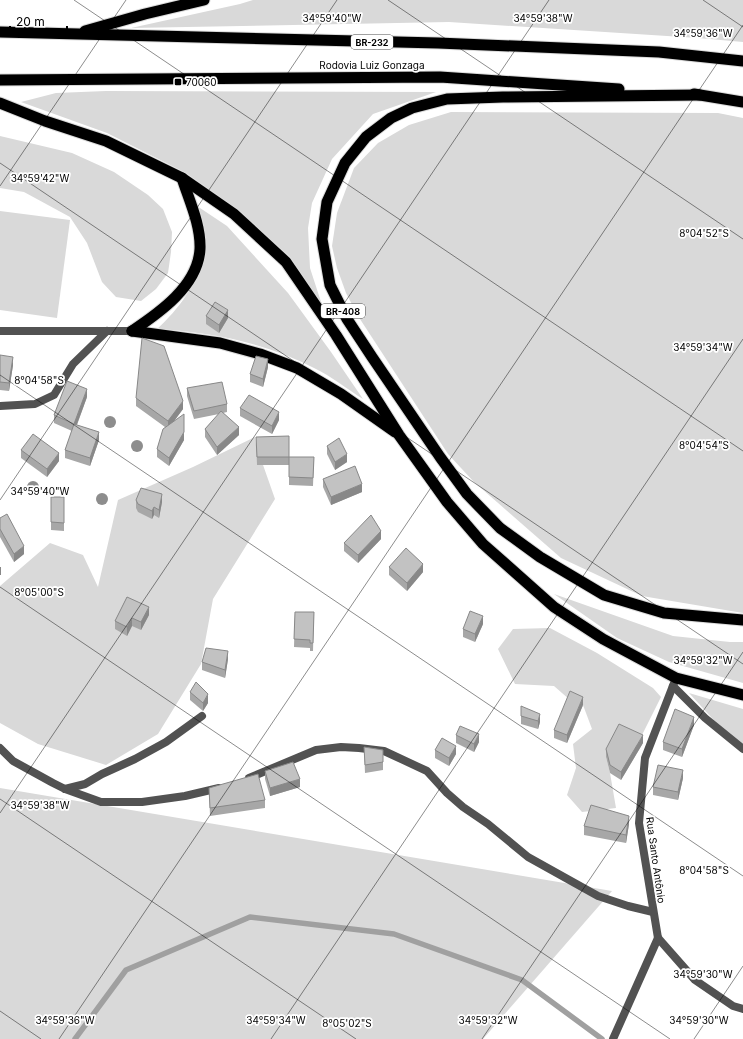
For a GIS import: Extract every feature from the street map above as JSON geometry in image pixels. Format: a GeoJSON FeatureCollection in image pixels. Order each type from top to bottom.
{"type":"FeatureCollection","features":[{"type":"Feature","properties":{"kind":"highway"},"geometry":{"type":"LineString","coordinates":[[75,34],[145,14],[204,0]]}},
{"type":"Feature","properties":{"kind":"highway","name":"BR-232"},"geometry":{"type":"LineString","coordinates":[[0,32],[469,44],[659,52],[743,61]]}},
{"type":"Feature","properties":{"kind":"highway","name":"Rodovia Luiz Gonzaga"},"geometry":{"type":"LineString","coordinates":[[0,80],[440,77],[700,95],[743,102]]}},
{"type":"Feature","properties":{"kind":"highway","name":"BR-408"},"geometry":{"type":"LineString","coordinates":[[700,95],[503,97],[447,100],[412,108],[392,118],[366,136],[345,163],[327,202],[322,239],[330,285],[347,319],[444,463],[467,494],[500,528],[540,557],[604,596],[664,613],[743,620]]}},
{"type":"Feature","properties":{"kind":"highway","name":"BR-408"},"geometry":{"type":"LineString","coordinates":[[0,103],[45,121],[106,141],[182,178],[234,214],[286,262],[336,335],[399,435],[447,502],[483,544],[554,607],[603,639],[675,682],[743,695]]}},
{"type":"Feature","properties":{"kind":"highway"},"geometry":{"type":"LineString","coordinates":[[132,331],[161,310],[185,287],[195,266],[200,249],[197,222],[182,178]]}},
{"type":"Feature","properties":{"kind":"highway"},"geometry":{"type":"LineString","coordinates":[[132,331],[220,343],[260,354],[297,368],[341,394],[399,435]]}},
{"type":"Feature","properties":{"kind":"street"},"geometry":{"type":"LineString","coordinates":[[0,331],[132,331]]}},
{"type":"Feature","properties":{"kind":"street"},"geometry":{"type":"LineString","coordinates":[[0,406],[35,404],[54,395],[73,364],[107,331]]}},
{"type":"Feature","properties":{"kind":"street"},"geometry":{"type":"LineString","coordinates":[[675,682],[705,718],[743,749]]}},
{"type":"Feature","properties":{"kind":"street","name":"Rua Santo Antônio"},"geometry":{"type":"LineString","coordinates":[[658,938],[639,823],[645,758],[675,682]]}},
{"type":"Feature","properties":{"kind":"street"},"geometry":{"type":"LineString","coordinates":[[65,789],[85,784],[102,774],[135,759],[166,742],[202,716]]}},
{"type":"Feature","properties":{"kind":"street"},"geometry":{"type":"LineString","coordinates":[[243,780],[316,750],[341,747],[384,751],[427,771],[447,793],[463,807],[488,824],[528,857],[598,896],[628,906],[653,912]]}},
{"type":"Feature","properties":{"kind":"street"},"geometry":{"type":"LineString","coordinates":[[0,748],[13,761],[65,789],[101,802],[142,802],[185,796],[228,786]]}},
{"type":"Feature","properties":{"kind":"street"},"geometry":{"type":"LineString","coordinates":[[613,1039],[658,938],[695,980],[734,1006],[743,1009]]}},
{"type":"Feature","properties":{"kind":"shaded area"},"geometry":{"type":"Polygon","coordinates":[[[253,0],[743,0],[743,42],[449,22],[131,28],[253,0]]]}},
{"type":"Feature","properties":{"kind":"shaded area"},"geometry":{"type":"Polygon","coordinates":[[[106,91],[436,92],[373,114],[332,159],[312,203],[308,228],[310,268],[322,305],[290,257],[237,209],[186,173],[107,133],[21,102],[56,93],[106,91]]]}},
{"type":"Feature","properties":{"kind":"shaded area"},"geometry":{"type":"Polygon","coordinates":[[[451,112],[718,113],[743,118],[743,613],[642,596],[561,558],[474,482],[448,454],[358,316],[346,293],[337,268],[332,246],[337,213],[354,168],[378,143],[409,125],[451,112]]]}},
{"type":"Feature","properties":{"kind":"shaded area"},"geometry":{"type":"Polygon","coordinates":[[[0,136],[72,153],[114,172],[148,195],[163,209],[172,232],[171,252],[168,273],[156,289],[141,301],[116,297],[102,282],[87,243],[70,217],[24,192],[0,188],[0,136]]]}},
{"type":"Feature","properties":{"kind":"shaded area"},"geometry":{"type":"Polygon","coordinates":[[[197,206],[227,226],[288,293],[363,399],[320,371],[296,359],[257,345],[218,336],[157,329],[181,303],[187,294],[193,284],[201,262],[205,238],[203,224],[197,206]]]}},
{"type":"Feature","properties":{"kind":"shaded area"},"geometry":{"type":"Polygon","coordinates":[[[0,211],[70,220],[57,318],[0,310],[0,211]]]}},
{"type":"Feature","properties":{"kind":"shaded area"},"geometry":{"type":"Polygon","coordinates":[[[255,437],[256,445],[275,499],[213,599],[201,664],[158,734],[106,765],[38,744],[0,723],[0,586],[50,543],[83,555],[98,587],[118,500],[193,467],[255,437]]]}},
{"type":"Feature","properties":{"kind":"shaded area"},"geometry":{"type":"Polygon","coordinates":[[[554,594],[673,636],[743,642],[743,683],[669,662],[617,638],[554,594]]]}},
{"type":"Feature","properties":{"kind":"shaded area"},"geometry":{"type":"Polygon","coordinates":[[[550,628],[597,653],[653,688],[661,697],[642,735],[623,728],[606,757],[616,808],[582,812],[567,795],[576,768],[573,744],[592,729],[583,705],[570,700],[554,686],[515,684],[498,649],[513,629],[550,628]]]}},
{"type":"Feature","properties":{"kind":"shaded area"},"geometry":{"type":"Polygon","coordinates":[[[689,693],[743,709],[743,749],[732,740],[689,693]]]}},
{"type":"Feature","properties":{"kind":"shaded area"},"geometry":{"type":"Polygon","coordinates":[[[0,788],[612,891],[483,1039],[0,1039],[0,788]]]}},
{"type":"Feature","properties":{"kind":"building"},"geometry":{"type":"Polygon","coordinates":[[[215,302],[228,310],[219,325],[206,316],[215,302]]]}},
{"type":"Feature","properties":{"kind":"building"},"geometry":{"type":"Polygon","coordinates":[[[142,338],[164,346],[183,401],[168,421],[136,398],[142,338]]]}},
{"type":"Feature","properties":{"kind":"building"},"geometry":{"type":"Polygon","coordinates":[[[0,355],[13,357],[9,383],[0,382],[0,355]]]}},
{"type":"Feature","properties":{"kind":"building"},"geometry":{"type":"Polygon","coordinates":[[[256,356],[268,359],[263,379],[250,374],[256,356]]]}},
{"type":"Feature","properties":{"kind":"building"},"geometry":{"type":"Polygon","coordinates":[[[67,381],[87,389],[74,424],[54,415],[67,381]]]}},
{"type":"Feature","properties":{"kind":"building"},"geometry":{"type":"Polygon","coordinates":[[[222,382],[227,404],[194,411],[187,388],[222,382]]]}},
{"type":"Feature","properties":{"kind":"building"},"geometry":{"type":"Polygon","coordinates":[[[249,395],[279,412],[272,426],[240,408],[249,395]]]}},
{"type":"Feature","properties":{"kind":"building"},"geometry":{"type":"Polygon","coordinates":[[[221,411],[239,427],[217,447],[205,429],[221,411]]]}},
{"type":"Feature","properties":{"kind":"building"},"geometry":{"type":"Polygon","coordinates":[[[184,414],[184,432],[169,458],[157,449],[163,429],[184,414]]]}},
{"type":"Feature","properties":{"kind":"building"},"geometry":{"type":"Polygon","coordinates":[[[74,424],[99,432],[90,458],[65,450],[74,424]]]}},
{"type":"Feature","properties":{"kind":"building"},"geometry":{"type":"Polygon","coordinates":[[[33,434],[59,453],[47,469],[21,450],[33,434]]]}},
{"type":"Feature","properties":{"kind":"building"},"geometry":{"type":"Polygon","coordinates":[[[289,436],[289,457],[257,457],[256,437],[289,436]]]}},
{"type":"Feature","properties":{"kind":"building"},"geometry":{"type":"Polygon","coordinates":[[[339,438],[347,454],[335,462],[327,446],[339,438]]]}},
{"type":"Feature","properties":{"kind":"building"},"geometry":{"type":"Polygon","coordinates":[[[289,457],[314,457],[313,478],[289,477],[289,457]]]}},
{"type":"Feature","properties":{"kind":"building"},"geometry":{"type":"Polygon","coordinates":[[[355,466],[362,484],[331,497],[323,479],[355,466]]]}},
{"type":"Feature","properties":{"kind":"building"},"geometry":{"type":"Polygon","coordinates":[[[141,488],[162,494],[159,510],[154,507],[152,511],[138,504],[136,500],[141,488]]]}},
{"type":"Feature","properties":{"kind":"building"},"geometry":{"type":"Polygon","coordinates":[[[51,497],[64,497],[64,523],[51,522],[51,497]]]}},
{"type":"Feature","properties":{"kind":"building"},"geometry":{"type":"Polygon","coordinates":[[[7,514],[24,546],[14,554],[0,529],[0,518],[7,514]]]}},
{"type":"Feature","properties":{"kind":"building"},"geometry":{"type":"Polygon","coordinates":[[[371,515],[381,531],[358,555],[344,543],[371,515]]]}},
{"type":"Feature","properties":{"kind":"building"},"geometry":{"type":"Polygon","coordinates":[[[406,548],[423,564],[407,583],[389,567],[406,548]]]}},
{"type":"Feature","properties":{"kind":"building"},"geometry":{"type":"Polygon","coordinates":[[[127,597],[149,607],[141,622],[132,618],[127,627],[115,621],[127,597]]]}},
{"type":"Feature","properties":{"kind":"building"},"geometry":{"type":"Polygon","coordinates":[[[470,611],[483,616],[475,634],[463,629],[470,611]]]}},
{"type":"Feature","properties":{"kind":"building"},"geometry":{"type":"Polygon","coordinates":[[[295,612],[314,612],[313,643],[310,643],[310,640],[294,639],[295,612]]]}},
{"type":"Feature","properties":{"kind":"building"},"geometry":{"type":"Polygon","coordinates":[[[206,648],[228,651],[225,670],[202,662],[206,648]]]}},
{"type":"Feature","properties":{"kind":"building"},"geometry":{"type":"Polygon","coordinates":[[[196,682],[208,694],[203,703],[190,692],[196,682]]]}},
{"type":"Feature","properties":{"kind":"building"},"geometry":{"type":"Polygon","coordinates":[[[570,691],[583,697],[567,735],[554,730],[570,691]]]}},
{"type":"Feature","properties":{"kind":"building"},"geometry":{"type":"Polygon","coordinates":[[[521,706],[540,714],[538,721],[521,716],[521,706]]]}},
{"type":"Feature","properties":{"kind":"building"},"geometry":{"type":"Polygon","coordinates":[[[675,709],[694,717],[682,749],[663,742],[675,709]]]}},
{"type":"Feature","properties":{"kind":"building"},"geometry":{"type":"Polygon","coordinates":[[[619,724],[643,735],[621,772],[610,765],[606,749],[619,724]]]}},
{"type":"Feature","properties":{"kind":"building"},"geometry":{"type":"Polygon","coordinates":[[[460,726],[479,734],[474,744],[456,735],[460,726]]]}},
{"type":"Feature","properties":{"kind":"building"},"geometry":{"type":"Polygon","coordinates":[[[442,738],[456,746],[449,758],[435,750],[442,738]]]}},
{"type":"Feature","properties":{"kind":"building"},"geometry":{"type":"Polygon","coordinates":[[[364,747],[383,750],[383,762],[365,765],[364,747]]]}},
{"type":"Feature","properties":{"kind":"building"},"geometry":{"type":"Polygon","coordinates":[[[293,762],[300,779],[270,788],[265,771],[293,762]]]}},
{"type":"Feature","properties":{"kind":"building"},"geometry":{"type":"Polygon","coordinates":[[[658,765],[683,770],[678,792],[653,787],[658,765]]]}},
{"type":"Feature","properties":{"kind":"building"},"geometry":{"type":"Polygon","coordinates":[[[258,774],[265,800],[210,808],[209,788],[258,774]]]}},
{"type":"Feature","properties":{"kind":"building"},"geometry":{"type":"Polygon","coordinates":[[[591,805],[629,816],[626,835],[584,826],[591,805]]]}},
{"type":"Feature","properties":{"kind":"waterway"},"geometry":{"type":"LineString","coordinates":[[75,1039],[126,970],[250,917],[394,934],[522,980],[602,1039]]}},
{"type":"Feature","properties":{"kind":"place","name":"70060"},"geometry":{"type":"Point","coordinates":[178,82]}}]}
